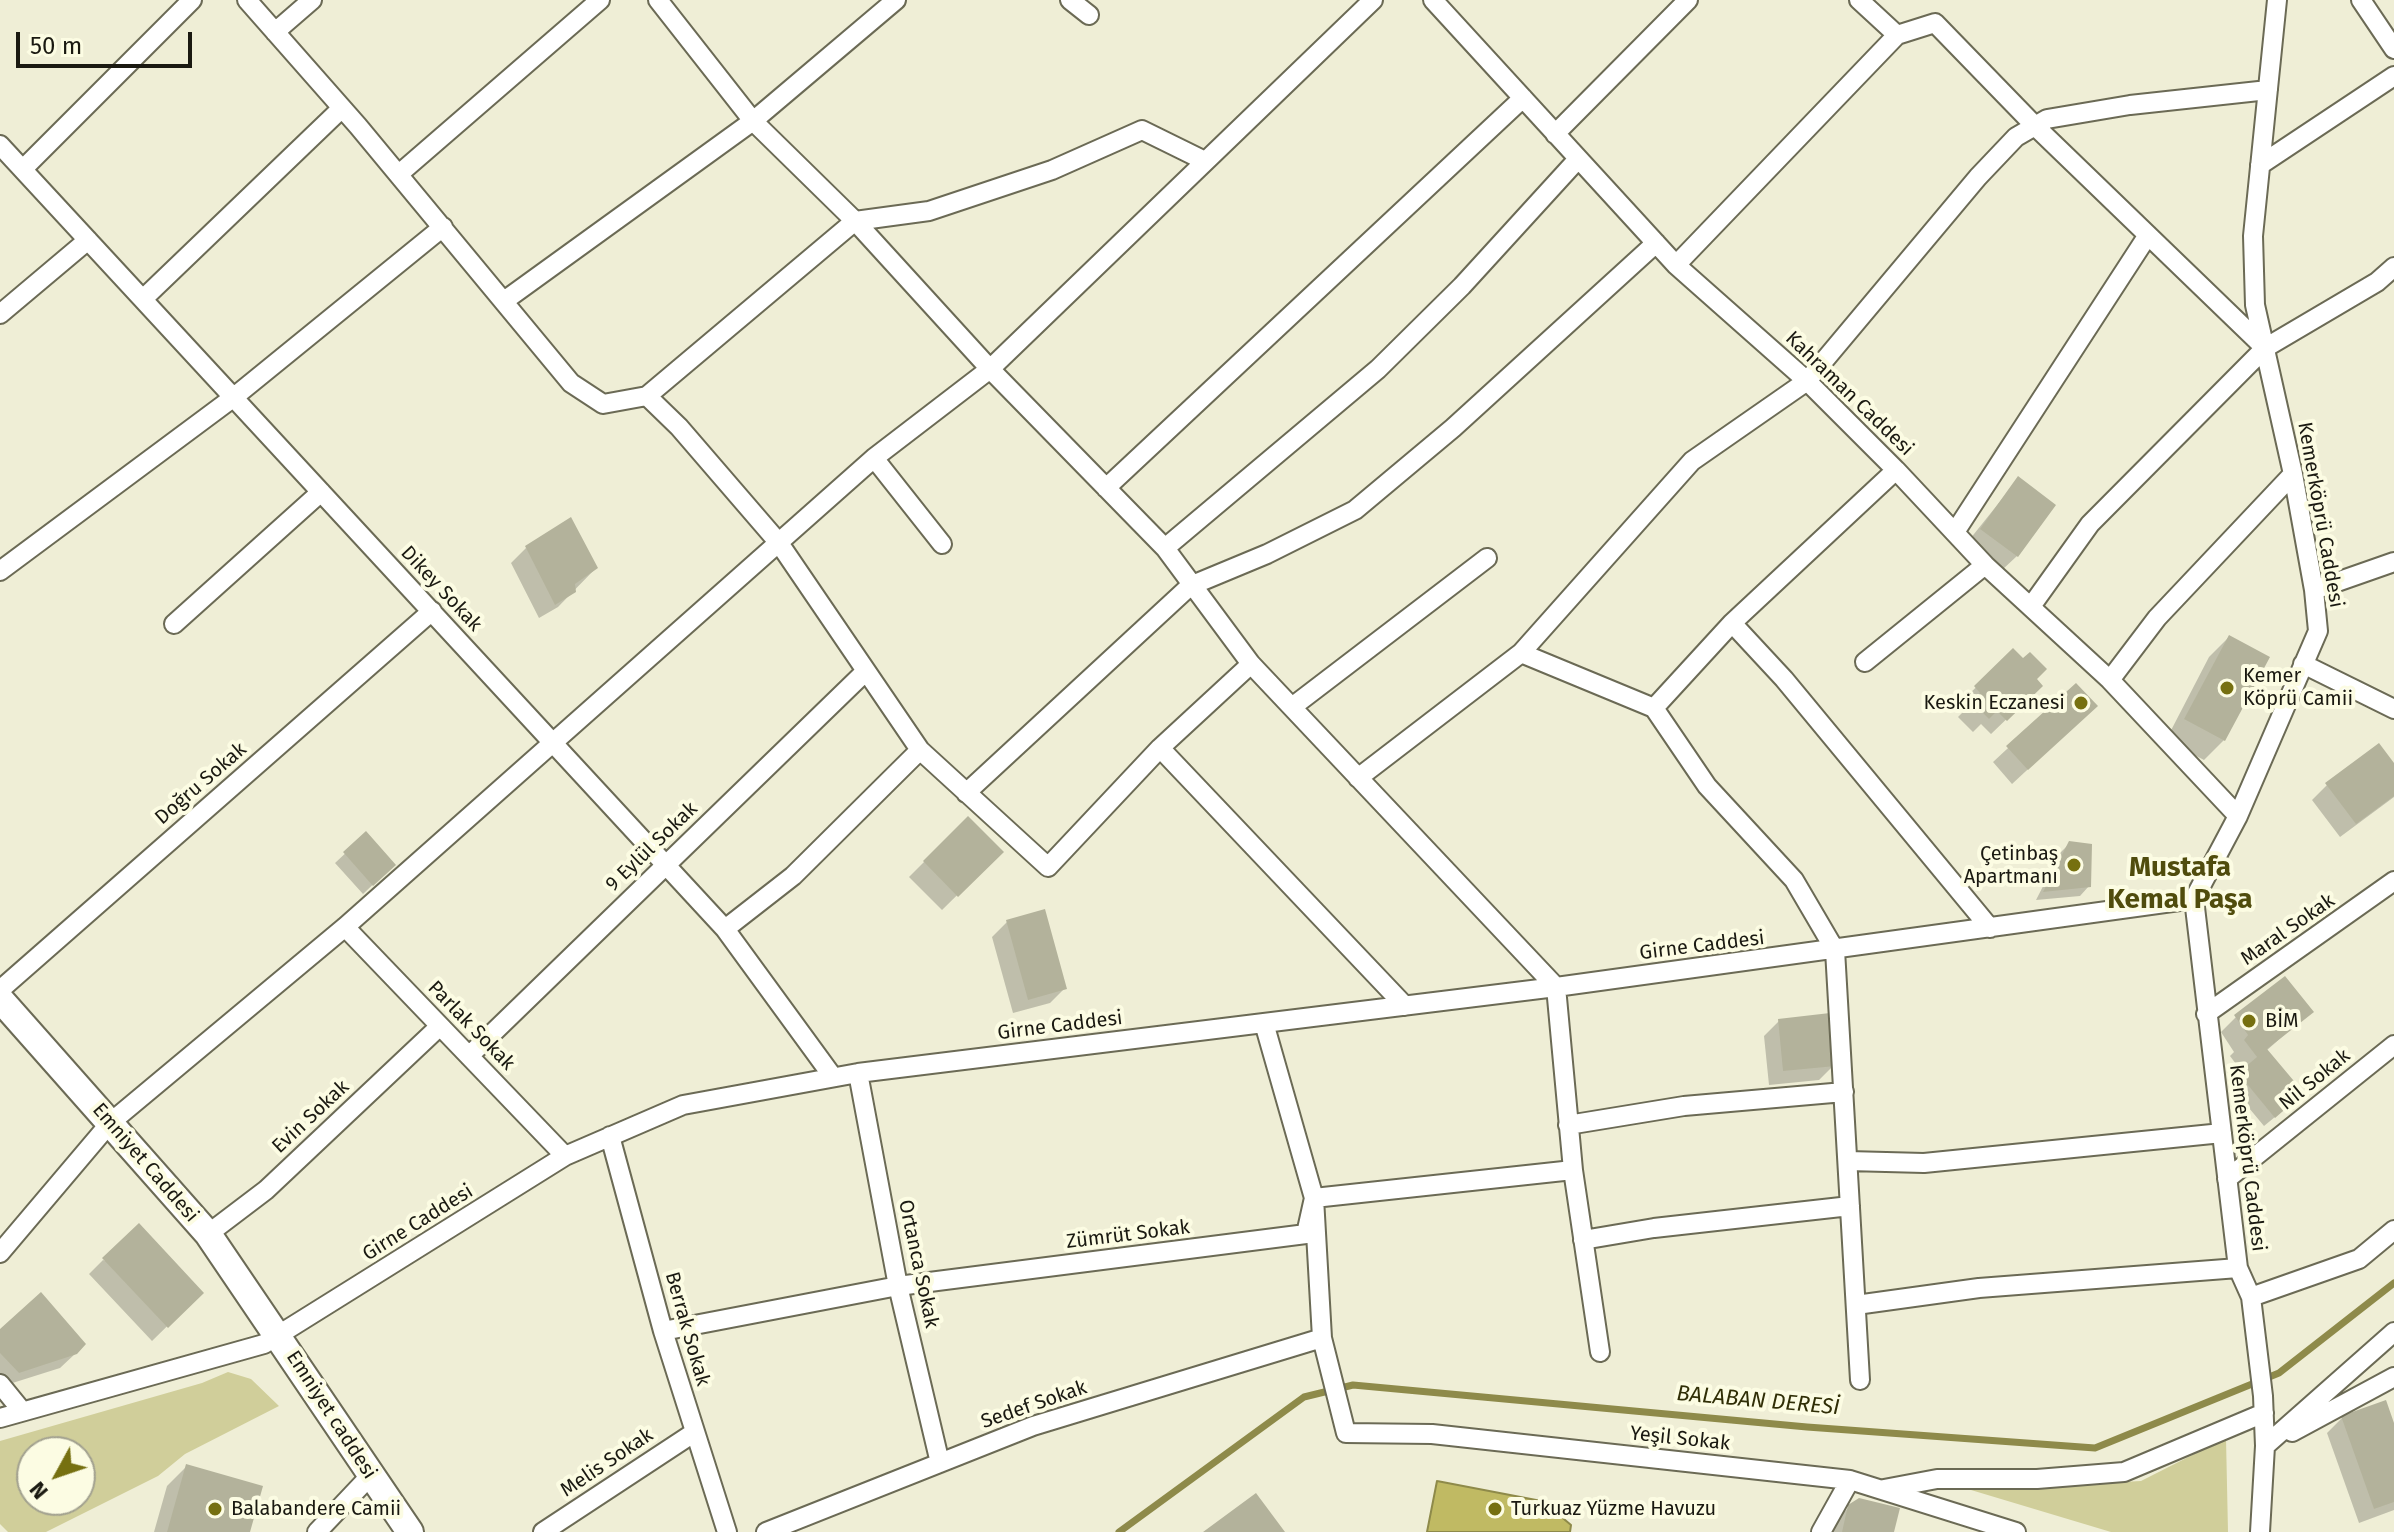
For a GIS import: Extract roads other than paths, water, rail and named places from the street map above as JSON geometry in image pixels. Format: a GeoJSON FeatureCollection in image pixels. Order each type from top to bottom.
{"type":"FeatureCollection","features":[{"type":"Feature","properties":{"kind":"street"},"geometry":{"type":"LineString","coordinates":[[23,169],[192,0]]}},
{"type":"Feature","properties":{"kind":"street"},"geometry":{"type":"LineString","coordinates":[[247,0],[399,174],[571,383],[603,404],[647,396],[855,221],[929,211],[1052,170],[1142,130],[1205,161]]}},
{"type":"Feature","properties":{"kind":"street"},"geometry":{"type":"LineString","coordinates":[[275,32],[312,0]]}},
{"type":"Feature","properties":{"kind":"street"},"geometry":{"type":"LineString","coordinates":[[399,174],[600,0]]}},
{"type":"Feature","properties":{"kind":"street"},"geometry":{"type":"LineString","coordinates":[[658,0],[753,121],[855,221],[990,369],[1165,548],[1190,586],[1251,664],[1556,987],[1573,1170],[1600,1352]]}},
{"type":"Feature","properties":{"kind":"street"},"geometry":{"type":"LineString","coordinates":[[504,301],[753,121],[896,0]]}},
{"type":"Feature","properties":{"kind":"street"},"geometry":{"type":"LineString","coordinates":[[1070,0],[1089,15]]}},
{"type":"Feature","properties":{"kind":"street"},"geometry":{"type":"LineString","coordinates":[[0,1253],[110,1123],[345,927],[874,458],[990,369],[1373,0]]}},
{"type":"Feature","properties":{"kind":"street","name":"Kahraman Caddesi"},"geometry":{"type":"LineString","coordinates":[[1433,0],[1676,265],[1807,381],[1985,565],[2110,680],[2238,816]]}},
{"type":"Feature","properties":{"kind":"street"},"geometry":{"type":"LineString","coordinates":[[1555,134],[1688,0]]}},
{"type":"Feature","properties":{"kind":"street"},"geometry":{"type":"LineString","coordinates":[[1859,0],[1897,35]]}},
{"type":"Feature","properties":{"kind":"street","name":"Kemerköprü Caddesi"},"geometry":{"type":"LineString","coordinates":[[2264,1404],[2251,1297],[2238,1268],[2194,899],[2238,816],[2318,631],[2314,590],[2293,474],[2255,305],[2253,236],[2277,0]]}},
{"type":"Feature","properties":{"kind":"street"},"geometry":{"type":"LineString","coordinates":[[2361,0],[2394,49]]}},
{"type":"Feature","properties":{"kind":"street"},"geometry":{"type":"LineString","coordinates":[[1676,265],[1897,35],[1935,23],[2035,126],[2265,348]]}},
{"type":"Feature","properties":{"kind":"street"},"geometry":{"type":"LineString","coordinates":[[2260,165],[2394,76]]}},
{"type":"Feature","properties":{"kind":"street"},"geometry":{"type":"LineString","coordinates":[[1358,778],[1521,653],[1692,461],[1807,381],[1978,177],[2016,137],[2047,119],[2130,105],[2268,90]]}},
{"type":"Feature","properties":{"kind":"street"},"geometry":{"type":"LineString","coordinates":[[1106,488],[1523,98]]}},
{"type":"Feature","properties":{"kind":"street"},"geometry":{"type":"LineString","coordinates":[[143,299],[342,108]]}},
{"type":"Feature","properties":{"kind":"street","name":"Dikey Sokak"},"geometry":{"type":"LineString","coordinates":[[3,153],[23,169],[725,929],[833,1077]]}},
{"type":"Feature","properties":{"kind":"street"},"geometry":{"type":"LineString","coordinates":[[1165,548],[1378,369],[1462,286],[1578,159]]}},
{"type":"Feature","properties":{"kind":"street"},"geometry":{"type":"LineString","coordinates":[[0,571],[234,397],[443,227]]}},
{"type":"Feature","properties":{"kind":"street"},"geometry":{"type":"LineString","coordinates":[[1955,532],[2148,235]]}},
{"type":"Feature","properties":{"kind":"street"},"geometry":{"type":"LineString","coordinates":[[0,314],[88,240]]}},
{"type":"Feature","properties":{"kind":"street"},"geometry":{"type":"LineString","coordinates":[[966,793],[1190,586],[1267,554],[1355,510],[1453,428],[1656,243]]}},
{"type":"Feature","properties":{"kind":"street"},"geometry":{"type":"LineString","coordinates":[[2032,605],[2090,524],[2265,348],[2377,282],[2394,267]]}},
{"type":"Feature","properties":{"kind":"street"},"geometry":{"type":"LineString","coordinates":[[647,396],[679,427],[779,543],[920,750],[1048,867],[1160,748],[1251,664]]}},
{"type":"Feature","properties":{"kind":"street"},"geometry":{"type":"LineString","coordinates":[[874,458],[942,544]]}},
{"type":"Feature","properties":{"kind":"street"},"geometry":{"type":"LineString","coordinates":[[1654,708],[1732,623],[1896,470]]}},
{"type":"Feature","properties":{"kind":"street"},"geometry":{"type":"LineString","coordinates":[[2110,680],[2157,618],[2293,474]]}},
{"type":"Feature","properties":{"kind":"street"},"geometry":{"type":"LineString","coordinates":[[174,624],[321,492]]}},
{"type":"Feature","properties":{"kind":"street"},"geometry":{"type":"LineString","coordinates":[[1292,707],[1487,558]]}},
{"type":"Feature","properties":{"kind":"street"},"geometry":{"type":"LineString","coordinates":[[1865,662],[1985,565]]}},
{"type":"Feature","properties":{"kind":"street"},"geometry":{"type":"LineString","coordinates":[[2314,590],[2391,567]]}},
{"type":"Feature","properties":{"kind":"street","name":"Doğru Sokak"},"geometry":{"type":"LineString","coordinates":[[0,990],[432,611]]}},
{"type":"Feature","properties":{"kind":"street"},"geometry":{"type":"LineString","coordinates":[[1732,623],[1784,679],[1990,928]]}},
{"type":"Feature","properties":{"kind":"street"},"geometry":{"type":"LineString","coordinates":[[1521,653],[1654,708],[1707,786],[1794,880],[1835,950],[1860,1380]]}},
{"type":"Feature","properties":{"kind":"street"},"geometry":{"type":"LineString","coordinates":[[2303,664],[2394,709]]}},
{"type":"Feature","properties":{"kind":"street","name":"9 Eylül Sokak"},"geometry":{"type":"LineString","coordinates":[[469,1056],[866,671]]}},
{"type":"Feature","properties":{"kind":"street"},"geometry":{"type":"LineString","coordinates":[[1160,748],[1405,1006]]}},
{"type":"Feature","properties":{"kind":"street"},"geometry":{"type":"LineString","coordinates":[[725,929],[793,876],[920,750]]}},
{"type":"Feature","properties":{"kind":"street","name":"Maral Sokak"},"geometry":{"type":"LineString","coordinates":[[2206,1014],[2394,881]]}},
{"type":"Feature","properties":{"kind":"street","name":"Girne Caddesi"},"geometry":{"type":"LineString","coordinates":[[0,1418],[264,1344],[565,1156],[683,1105],[858,1073],[1556,987],[2194,899]]}},
{"type":"Feature","properties":{"kind":"street","name":"Parlak Sokak"},"geometry":{"type":"LineString","coordinates":[[345,927],[565,1156]]}},
{"type":"Feature","properties":{"kind":"street","name":"Emniyet Caddesi"},"geometry":{"type":"LineString","coordinates":[[0,999],[208,1234],[280,1336]]}},
{"type":"Feature","properties":{"kind":"street"},"geometry":{"type":"LineString","coordinates":[[1264,1023],[1314,1198],[1322,1338]]}},
{"type":"Feature","properties":{"kind":"street","name":"Evin Sokak"},"geometry":{"type":"LineString","coordinates":[[208,1234],[266,1190],[440,1026]]}},
{"type":"Feature","properties":{"kind":"street","name":"Nil Sokak"},"geometry":{"type":"LineString","coordinates":[[2227,1179],[2394,1045]]}},
{"type":"Feature","properties":{"kind":"street","name":"Ortanca Sokak"},"geometry":{"type":"LineString","coordinates":[[858,1073],[898,1286],[940,1463]]}},
{"type":"Feature","properties":{"kind":"street"},"geometry":{"type":"LineString","coordinates":[[1568,1125],[1684,1106],[1844,1092]]}},
{"type":"Feature","properties":{"kind":"street"},"geometry":{"type":"LineString","coordinates":[[1848,1161],[1924,1163],[2222,1133]]}},
{"type":"Feature","properties":{"kind":"street","name":"Berrak Sokak"},"geometry":{"type":"LineString","coordinates":[[610,1136],[663,1331],[727,1532]]}},
{"type":"Feature","properties":{"kind":"street"},"geometry":{"type":"LineString","coordinates":[[1314,1198],[1573,1170]]}},
{"type":"Feature","properties":{"kind":"street","name":"Zümrüt Sokak"},"geometry":{"type":"LineString","coordinates":[[663,1331],[898,1286],[1306,1234],[1314,1198]]}},
{"type":"Feature","properties":{"kind":"street"},"geometry":{"type":"LineString","coordinates":[[1583,1240],[1654,1228],[1850,1206]]}},
{"type":"Feature","properties":{"kind":"street"},"geometry":{"type":"LineString","coordinates":[[2251,1297],[2359,1259],[2394,1230]]}},
{"type":"Feature","properties":{"kind":"street"},"geometry":{"type":"LineString","coordinates":[[1856,1305],[1979,1288],[2238,1268]]}},
{"type":"Feature","properties":{"kind":"street"},"geometry":{"type":"LineString","coordinates":[[2265,1446],[2394,1332]]}},
{"type":"Feature","properties":{"kind":"street","name":"Emniyet caddesi"},"geometry":{"type":"LineString","coordinates":[[280,1336],[369,1477],[410,1532]]}},
{"type":"Feature","properties":{"kind":"street","name":"Yeşil Sokak"},"geometry":{"type":"LineString","coordinates":[[1322,1338],[1346,1433],[1432,1434],[1850,1480],[2016,1532]]}},
{"type":"Feature","properties":{"kind":"street","name":"Sedef Sokak"},"geometry":{"type":"LineString","coordinates":[[766,1532],[1033,1426],[1322,1338]]}},
{"type":"Feature","properties":{"kind":"street"},"geometry":{"type":"LineString","coordinates":[[2265,1446],[2394,1377]]}},
{"type":"Feature","properties":{"kind":"street"},"geometry":{"type":"LineString","coordinates":[[0,1384],[22,1411]]}},
{"type":"Feature","properties":{"kind":"street"},"geometry":{"type":"LineString","coordinates":[[1881,1489],[1937,1479],[2037,1479],[2124,1472],[2264,1404],[2260,1532]]}},
{"type":"Feature","properties":{"kind":"street","name":"Melis Sokak"},"geometry":{"type":"LineString","coordinates":[[543,1532],[695,1432]]}},
{"type":"Feature","properties":{"kind":"street"},"geometry":{"type":"LineString","coordinates":[[317,1532],[369,1477]]}},
{"type":"Feature","properties":{"kind":"street"},"geometry":{"type":"LineString","coordinates":[[1821,1532],[1850,1480]]}},
{"type":"Feature","properties":{"kind":"waterway","name":"BALABAN DERESİ"},"geometry":{"type":"LineString","coordinates":[[1119,1532],[1304,1397],[1353,1385],[1807,1427],[2095,1448],[2279,1373],[2394,1283]]}},
{"type":"Feature","properties":{"kind":"place","name":"Kemer Köprü Camii"},"geometry":{"type":"Point","coordinates":[2227,688]}},
{"type":"Feature","properties":{"kind":"place","name":"Keskin Eczanesi"},"geometry":{"type":"Point","coordinates":[2081,703]}},
{"type":"Feature","properties":{"kind":"place","name":"Çetinbaş Apartmanı"},"geometry":{"type":"Point","coordinates":[2074,865]}},
{"type":"Feature","properties":{"kind":"place","name":"BİM"},"geometry":{"type":"Point","coordinates":[2249,1021]}},
{"type":"Feature","properties":{"kind":"place","name":"Balabandere Camii"},"geometry":{"type":"Point","coordinates":[215,1509]}},
{"type":"Feature","properties":{"kind":"place","name":"Turkuaz Yüzme Havuzu"},"geometry":{"type":"Point","coordinates":[1495,1509]}},
{"type":"Feature","properties":{"kind":"district","name":"Mustafa Kemal Paşa"},"geometry":{"type":"Point","coordinates":[2180,884]}}]}
